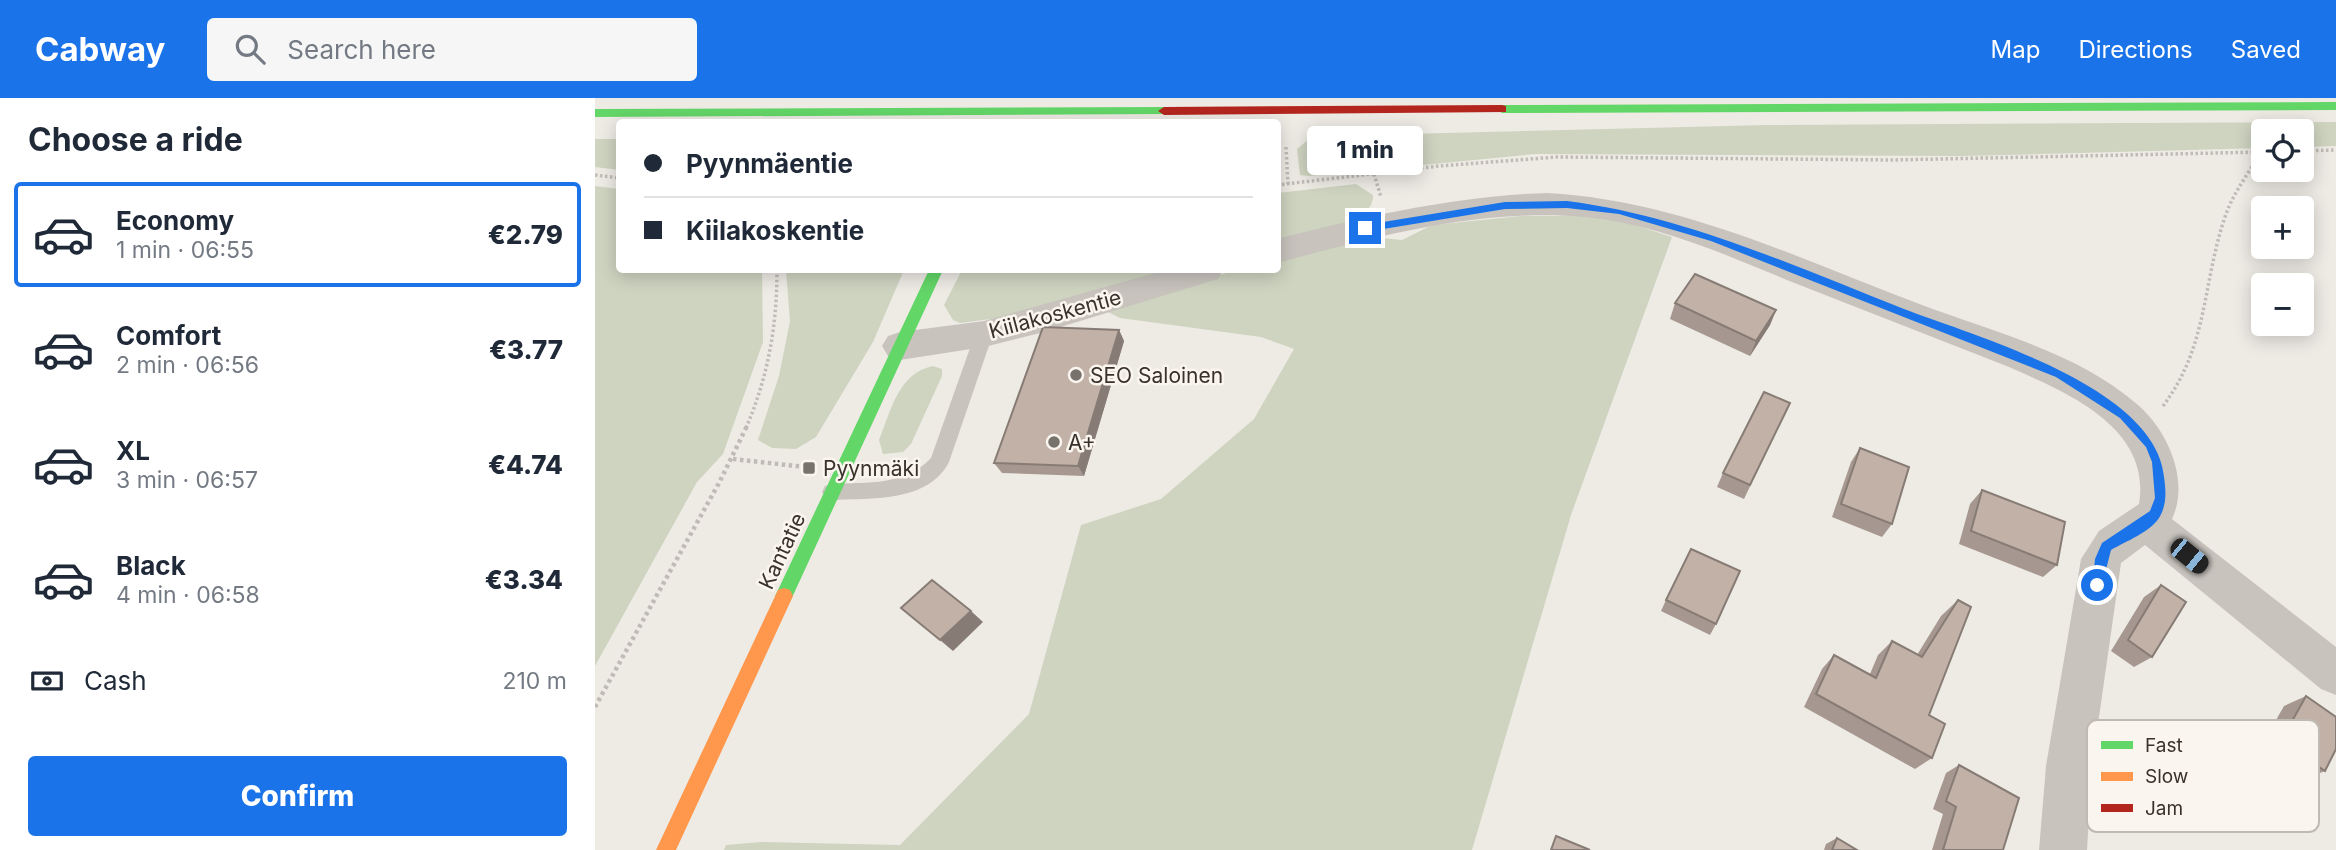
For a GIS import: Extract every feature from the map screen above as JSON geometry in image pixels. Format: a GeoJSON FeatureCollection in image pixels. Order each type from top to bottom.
{"type":"FeatureCollection","features":[{"type":"Feature","properties":{"kind":"main road"},"geometry":{"type":"LineString","coordinates":[[595,113],[1007,116],[2336,106]]}},
{"type":"Feature","properties":{"kind":"main road","name":"Kantatie"},"geometry":{"type":"LineString","coordinates":[[666,850],[935,273]]}},
{"type":"Feature","properties":{"kind":"street"},"geometry":{"type":"LineString","coordinates":[[1281,250],[1387,223],[1505,205],[1560,204],[1619,211],[1714,238],[2022,357],[2103,399],[2150,444],[2157,462],[2160,498],[2155,514],[2147,523],[2116,539],[2106,547],[2101,559],[2069,766],[2063,850]]}},
{"type":"Feature","properties":{"kind":"street","name":"Kiilakoskentie"},"geometry":{"type":"LineString","coordinates":[[900,346],[984,334],[1074,311],[1196,273]]}},
{"type":"Feature","properties":{"kind":"street"},"geometry":{"type":"LineString","coordinates":[[2147,523],[2336,674]]}},
{"type":"Feature","properties":{"kind":"lane"},"geometry":{"type":"LineString","coordinates":[[832,492],[903,487],[929,476],[939,462],[984,334]]}},
{"type":"Feature","properties":{"kind":"path"},"geometry":{"type":"LineString","coordinates":[[1286,147],[1288,184]]}},
{"type":"Feature","properties":{"kind":"path"},"geometry":{"type":"LineString","coordinates":[[2314,151],[2336,150]]}},
{"type":"Feature","properties":{"kind":"path"},"geometry":{"type":"LineString","coordinates":[[1281,185],[1453,165],[1557,157],[1907,160],[2251,152]]}},
{"type":"Feature","properties":{"kind":"path"},"geometry":{"type":"LineString","coordinates":[[2139,431],[2172,395],[2197,342],[2227,211],[2251,171]]}},
{"type":"Feature","properties":{"kind":"path"},"geometry":{"type":"LineString","coordinates":[[595,175],[616,178]]}},
{"type":"Feature","properties":{"kind":"path"},"geometry":{"type":"LineString","coordinates":[[595,706],[733,459],[764,381],[775,343],[777,273]]}},
{"type":"Feature","properties":{"kind":"path"},"geometry":{"type":"LineString","coordinates":[[733,459],[809,468]]}},
{"type":"Feature","properties":{"kind":"green space"},"geometry":{"type":"Polygon","coordinates":[[[2251,122],[2251,148],[1964,156],[1535,154],[1309,176],[1300,175],[1297,149],[1309,139],[1327,136],[1767,125],[2251,122]]]}},
{"type":"Feature","properties":{"kind":"green space"},"geometry":{"type":"Polygon","coordinates":[[[2314,122],[2336,122],[2336,146],[2314,147],[2314,122]]]}},
{"type":"Feature","properties":{"kind":"green space"},"geometry":{"type":"Polygon","coordinates":[[[595,139],[616,139],[616,170],[595,167],[595,139]]]}},
{"type":"Feature","properties":{"kind":"green space"},"geometry":{"type":"Polygon","coordinates":[[[1356,184],[1373,195],[1370,206],[1350,222],[1319,233],[1281,241],[1281,193],[1356,184]]]}},
{"type":"Feature","properties":{"kind":"green space"},"geometry":{"type":"Polygon","coordinates":[[[595,186],[616,189],[616,273],[762,273],[763,342],[723,454],[697,482],[595,666],[595,186]]]}},
{"type":"Feature","properties":{"kind":"green space"},"geometry":{"type":"Polygon","coordinates":[[[1521,216],[1607,216],[1672,237],[1571,515],[1472,850],[724,850],[726,845],[761,842],[900,845],[1029,714],[1081,525],[1161,499],[1254,419],[1294,349],[1261,337],[1120,318],[1104,310],[1226,273],[1281,273],[1281,257],[1371,237],[1402,240],[1432,225],[1521,216]]]}},
{"type":"Feature","properties":{"kind":"green space"},"geometry":{"type":"Polygon","coordinates":[[[786,273],[903,273],[873,342],[816,437],[796,449],[772,448],[758,440],[779,376],[790,321],[786,273]]]}},
{"type":"Feature","properties":{"kind":"green space"},"geometry":{"type":"Polygon","coordinates":[[[960,273],[1166,273],[1030,314],[960,323],[953,320],[944,305],[960,273]]]}},
{"type":"Feature","properties":{"kind":"green space"},"geometry":{"type":"Polygon","coordinates":[[[933,366],[942,369],[942,376],[911,444],[903,452],[883,454],[879,440],[897,395],[911,376],[933,366]]]}},
{"type":"Feature","properties":{"kind":"building"},"geometry":{"type":"Polygon","coordinates":[[[1695,274],[1776,310],[1756,341],[1675,303],[1695,274]]]}},
{"type":"Feature","properties":{"kind":"building"},"geometry":{"type":"Polygon","coordinates":[[[1043,327],[1119,330],[1078,466],[994,463],[1043,327]]]}},
{"type":"Feature","properties":{"kind":"building"},"geometry":{"type":"Polygon","coordinates":[[[1764,392],[1790,403],[1750,485],[1723,473],[1764,392]]]}},
{"type":"Feature","properties":{"kind":"building"},"geometry":{"type":"Polygon","coordinates":[[[1860,448],[1909,467],[1892,524],[1841,504],[1860,448]]]}},
{"type":"Feature","properties":{"kind":"building"},"geometry":{"type":"Polygon","coordinates":[[[1982,490],[2065,522],[2057,565],[1971,531],[1982,490]]]}},
{"type":"Feature","properties":{"kind":"building"},"geometry":{"type":"Polygon","coordinates":[[[1691,549],[1740,571],[1716,624],[1666,600],[1691,549]]]}},
{"type":"Feature","properties":{"kind":"building"},"geometry":{"type":"Polygon","coordinates":[[[932,580],[971,611],[940,640],[901,608],[932,580]]]}},
{"type":"Feature","properties":{"kind":"building"},"geometry":{"type":"Polygon","coordinates":[[[2161,585],[2186,602],[2152,657],[2128,640],[2161,585]]]}},
{"type":"Feature","properties":{"kind":"building"},"geometry":{"type":"Polygon","coordinates":[[[1958,600],[1971,607],[1929,715],[1945,724],[1932,758],[1816,694],[1834,655],[1876,678],[1892,641],[1922,657],[1958,600]]]}},
{"type":"Feature","properties":{"kind":"building"},"geometry":{"type":"Polygon","coordinates":[[[2306,696],[2336,717],[2336,749],[2325,771],[2319,767],[2319,720],[2293,720],[2306,696]]]}},
{"type":"Feature","properties":{"kind":"building"},"geometry":{"type":"Polygon","coordinates":[[[1959,765],[2019,798],[2003,850],[1943,850],[1956,807],[1946,801],[1959,765]]]}},
{"type":"Feature","properties":{"kind":"building"},"geometry":{"type":"Polygon","coordinates":[[[1556,836],[1590,850],[1551,850],[1556,836]]]}},
{"type":"Feature","properties":{"kind":"building"},"geometry":{"type":"Polygon","coordinates":[[[1837,838],[1857,850],[1832,850],[1837,838]]]}},
{"type":"Feature","properties":{"kind":"traffic: fast"},"geometry":{"type":"LineString","coordinates":[[1502,109],[2336,106]]}},
{"type":"Feature","properties":{"kind":"traffic: fast"},"geometry":{"type":"LineString","coordinates":[[595,113],[1164,111]]}},
{"type":"Feature","properties":{"kind":"traffic: fast"},"geometry":{"type":"LineString","coordinates":[[784,596],[935,273]]}},
{"type":"Feature","properties":{"kind":"traffic: slow"},"geometry":{"type":"LineString","coordinates":[[666,850],[784,596]]}},
{"type":"Feature","properties":{"kind":"traffic: jam"},"geometry":{"type":"LineString","coordinates":[[1164,111],[1502,109]]}},
{"type":"Feature","properties":{"kind":"place","name":"SEO Saloinen"},"geometry":{"type":"Point","coordinates":[1076,375]}},
{"type":"Feature","properties":{"kind":"place","name":"A+"},"geometry":{"type":"Point","coordinates":[1054,442]}},
{"type":"Feature","properties":{"kind":"place","name":"Pyynmäki"},"geometry":{"type":"Point","coordinates":[809,468]}},
{"type":"Feature","properties":{"kind":"route"},"geometry":{"type":"LineString","coordinates":[[1365,228],[1505,205],[1587,206],[1619,211],[1714,238],[2060,374],[2123,414],[2150,444],[2157,462],[2160,498],[2155,514],[2147,523],[2106,547],[2097,585]]}}]}
